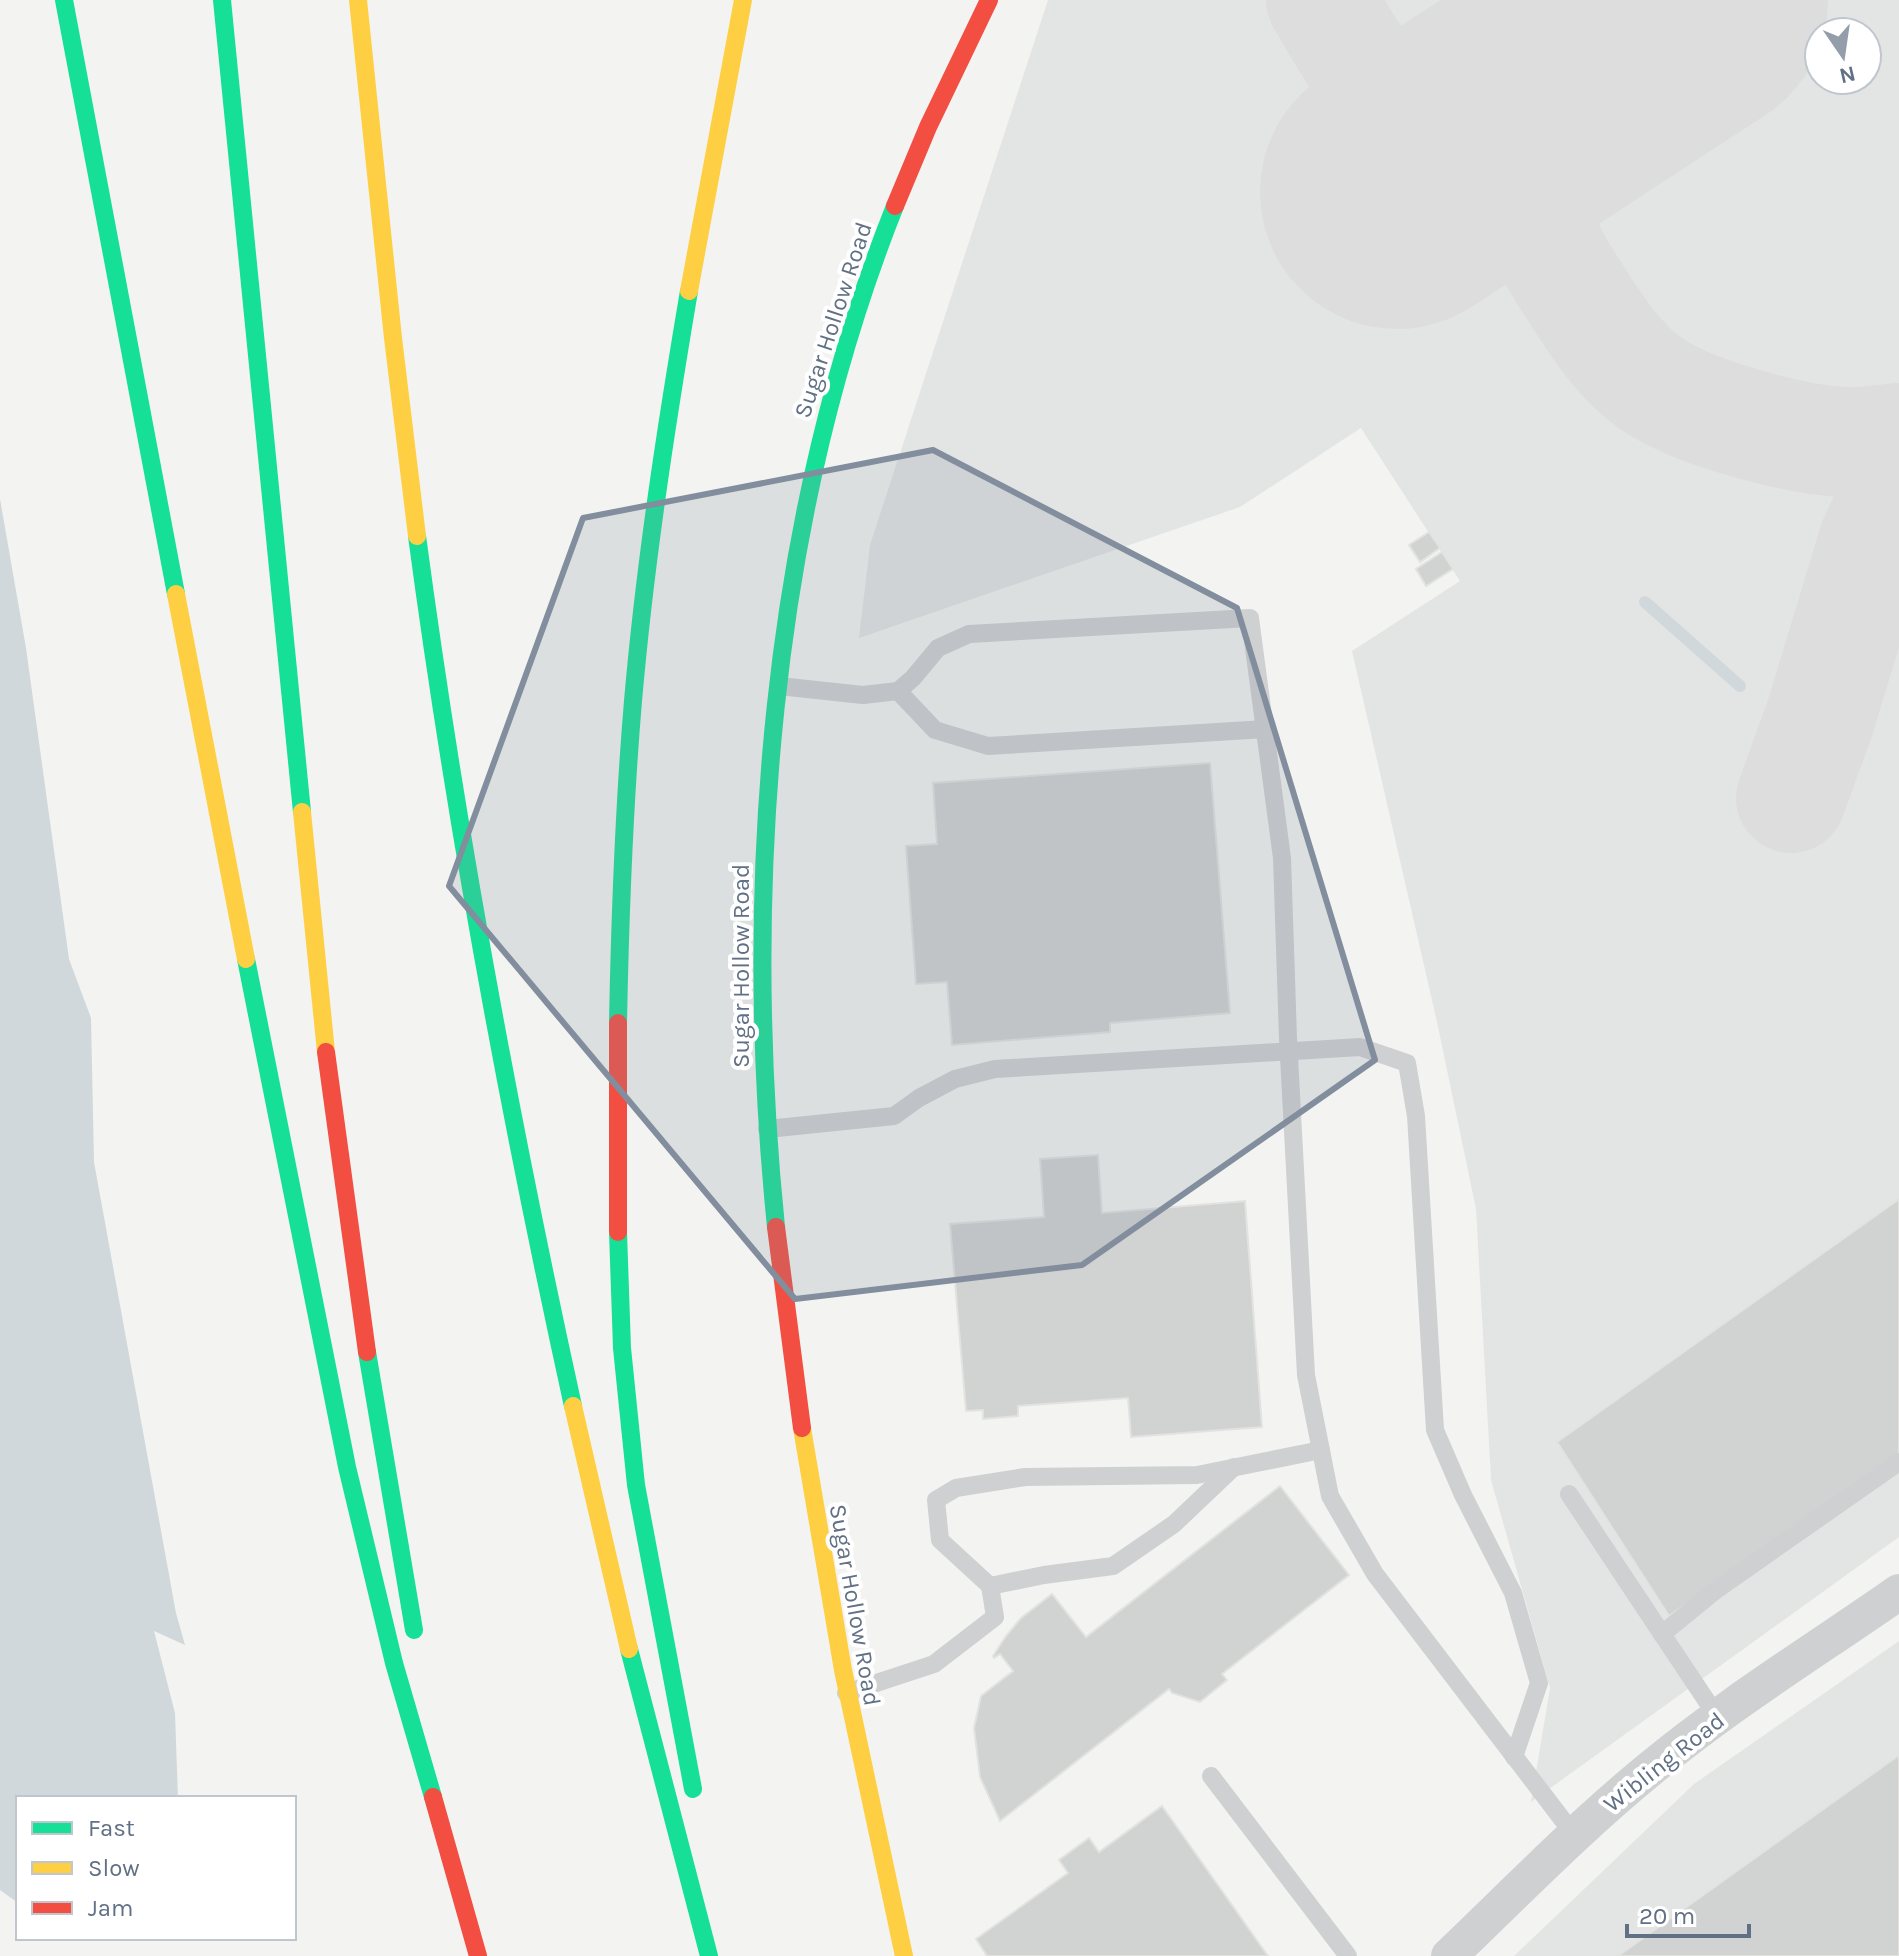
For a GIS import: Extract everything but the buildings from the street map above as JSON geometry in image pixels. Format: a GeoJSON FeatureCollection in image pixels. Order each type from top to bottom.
{"type":"FeatureCollection","features":[{"type":"Feature","properties":{"kind":"main road"},"geometry":{"type":"LineString","coordinates":[[64,0],[215,800],[347,1467],[394,1663],[479,1956]]}},
{"type":"Feature","properties":{"kind":"main road"},"geometry":{"type":"LineString","coordinates":[[222,0],[330,1093],[372,1386],[418,1651]]}},
{"type":"Feature","properties":{"kind":"main road"},"geometry":{"type":"LineString","coordinates":[[358,0],[416,527],[487,978],[511,1111],[582,1445],[676,1836],[709,1956]]}},
{"type":"Feature","properties":{"kind":"main road"},"geometry":{"type":"LineString","coordinates":[[696,1803],[648,1558],[630,1442],[616,1214],[620,955],[624,816],[647,565],[689,293],[743,0]]}},
{"type":"Feature","properties":{"kind":"main road","name":"Sugar Hollow Road"},"geometry":{"type":"LineString","coordinates":[[904,1956],[846,1693],[816,1525],[786,1315],[767,1129],[761,982],[771,753],[801,534],[824,423],[853,321],[885,232],[922,140],[989,0]]}},
{"type":"Feature","properties":{"kind":"main road"},"geometry":{"type":"LineString","coordinates":[[431,1724],[479,1956]]}},
{"type":"Feature","properties":{"kind":"main road"},"geometry":{"type":"LineString","coordinates":[[720,1925],[726,1956]]}},
{"type":"Feature","properties":{"kind":"street","name":"Wibling Road"},"geometry":{"type":"LineString","coordinates":[[1449,1956],[1651,1767],[1899,1592]]}},
{"type":"Feature","properties":{"kind":"lane"},"geometry":{"type":"LineString","coordinates":[[779,686],[863,695],[898,691],[938,648],[969,634],[1250,618],[1282,858],[1306,1375],[1330,1496],[1375,1574],[1575,1836]]}},
{"type":"Feature","properties":{"kind":"lane"},"geometry":{"type":"LineString","coordinates":[[898,691],[935,730],[988,746],[1266,729]]}},
{"type":"Feature","properties":{"kind":"lane"},"geometry":{"type":"LineString","coordinates":[[767,1129],[894,1116],[919,1098],[955,1079],[995,1069],[1360,1047],[1407,1063],[1416,1116],[1435,1430],[1463,1495],[1513,1593],[1539,1683],[1514,1757]]}},
{"type":"Feature","properties":{"kind":"lane"},"geometry":{"type":"LineString","coordinates":[[846,1693],[934,1664],[995,1617],[990,1586],[940,1540],[936,1500],[956,1488],[1025,1477],[1197,1475],[1321,1450]]}},
{"type":"Feature","properties":{"kind":"lane"},"geometry":{"type":"LineString","coordinates":[[1662,1634],[1716,1590],[1899,1462]]}},
{"type":"Feature","properties":{"kind":"lane"},"geometry":{"type":"LineString","coordinates":[[990,1586],[1113,1566],[1174,1524],[1234,1467]]}},
{"type":"Feature","properties":{"kind":"lane"},"geometry":{"type":"LineString","coordinates":[[1569,1494],[1718,1718]]}},
{"type":"Feature","properties":{"kind":"lane"},"geometry":{"type":"LineString","coordinates":[[1211,1776],[1348,1956]]}},
{"type":"Feature","properties":{"kind":"highlighted area"},"geometry":{"type":"Polygon","coordinates":[[[933,450],[1237,608],[1375,1060],[1082,1265],[795,1299],[449,886],[583,518],[933,450]]]}},
{"type":"Feature","properties":{"kind":"shaded area"},"geometry":{"type":"Polygon","coordinates":[[[1048,0],[1899,0],[1899,1537],[1531,1802],[1550,1688],[1491,1480],[1476,1209],[1437,1022],[1352,651],[1460,581],[1361,428],[1240,507],[859,638],[870,545],[1048,0]]]}},
{"type":"Feature","properties":{"kind":"shaded area"},"geometry":{"type":"Polygon","coordinates":[[[0,499],[26,648],[69,959],[91,1018],[94,1162],[176,1613],[185,1645],[154,1631],[175,1713],[178,1796],[16,1796],[16,1902],[0,1890],[0,499]]]}},
{"type":"Feature","properties":{"kind":"shaded area"},"geometry":{"type":"Polygon","coordinates":[[[1899,1641],[1899,1956],[1514,1956],[1694,1784],[1899,1641]]]}},
{"type":"Feature","properties":{"kind":"waterway"},"geometry":{"type":"LineString","coordinates":[[1645,602],[1740,686]]}},
{"type":"Feature","properties":{"kind":"taxiway"},"geometry":{"type":"LineString","coordinates":[[1321,0],[1361,64],[1379,82],[1399,95],[1420,103],[1466,109],[1536,102]]}},
{"type":"Feature","properties":{"kind":"taxiway"},"geometry":{"type":"LineString","coordinates":[[1560,86],[1536,165],[1534,192],[1539,219],[1560,269],[1592,319],[1633,369],[1676,398],[1748,424],[1844,442],[1899,438]]}},
{"type":"Feature","properties":{"kind":"taxiway"},"geometry":{"type":"LineString","coordinates":[[1791,798],[1820,718],[1874,540],[1899,488]]}},
{"type":"Feature","properties":{"kind":"runway"},"geometry":{"type":"LineString","coordinates":[[1397,192],[1691,0]]}},
{"type":"Feature","properties":{"kind":"traffic: fast"},"geometry":{"type":"LineString","coordinates":[[64,0],[176,594]]}},
{"type":"Feature","properties":{"kind":"traffic: fast"},"geometry":{"type":"LineString","coordinates":[[222,0],[302,812]]}},
{"type":"Feature","properties":{"kind":"traffic: fast"},"geometry":{"type":"LineString","coordinates":[[776,1227],[766,1099],[763,970],[765,839],[776,709],[793,579],[818,451],[852,327],[895,206]]}},
{"type":"Feature","properties":{"kind":"traffic: fast"},"geometry":{"type":"LineString","coordinates":[[618,1023],[625,822],[638,649],[657,495],[689,291]]}},
{"type":"Feature","properties":{"kind":"traffic: fast"},"geometry":{"type":"LineString","coordinates":[[417,536],[449,755],[486,973],[573,1406]]}},
{"type":"Feature","properties":{"kind":"traffic: fast"},"geometry":{"type":"LineString","coordinates":[[246,959],[347,1467],[394,1663],[433,1797]]}},
{"type":"Feature","properties":{"kind":"traffic: fast"},"geometry":{"type":"LineString","coordinates":[[618,1232],[622,1348],[636,1485],[693,1789]]}},
{"type":"Feature","properties":{"kind":"traffic: fast"},"geometry":{"type":"LineString","coordinates":[[367,1352],[414,1630]]}},
{"type":"Feature","properties":{"kind":"traffic: fast"},"geometry":{"type":"LineString","coordinates":[[629,1649],[709,1956]]}},
{"type":"Feature","properties":{"kind":"traffic: slow"},"geometry":{"type":"LineString","coordinates":[[358,0],[417,536]]}},
{"type":"Feature","properties":{"kind":"traffic: slow"},"geometry":{"type":"LineString","coordinates":[[689,291],[743,0]]}},
{"type":"Feature","properties":{"kind":"traffic: slow"},"geometry":{"type":"LineString","coordinates":[[176,594],[246,959]]}},
{"type":"Feature","properties":{"kind":"traffic: slow"},"geometry":{"type":"LineString","coordinates":[[302,812],[326,1052]]}},
{"type":"Feature","properties":{"kind":"traffic: slow"},"geometry":{"type":"LineString","coordinates":[[573,1406],[629,1649]]}},
{"type":"Feature","properties":{"kind":"traffic: slow"},"geometry":{"type":"LineString","coordinates":[[802,1428],[843,1670],[904,1956]]}},
{"type":"Feature","properties":{"kind":"traffic: jam"},"geometry":{"type":"LineString","coordinates":[[895,206],[928,127],[989,0]]}},
{"type":"Feature","properties":{"kind":"traffic: jam"},"geometry":{"type":"LineString","coordinates":[[618,1023],[618,1232]]}},
{"type":"Feature","properties":{"kind":"traffic: jam"},"geometry":{"type":"LineString","coordinates":[[326,1052],[367,1352]]}},
{"type":"Feature","properties":{"kind":"traffic: jam"},"geometry":{"type":"LineString","coordinates":[[776,1227],[802,1428]]}},
{"type":"Feature","properties":{"kind":"traffic: jam"},"geometry":{"type":"LineString","coordinates":[[433,1797],[478,1956]]}}]}
